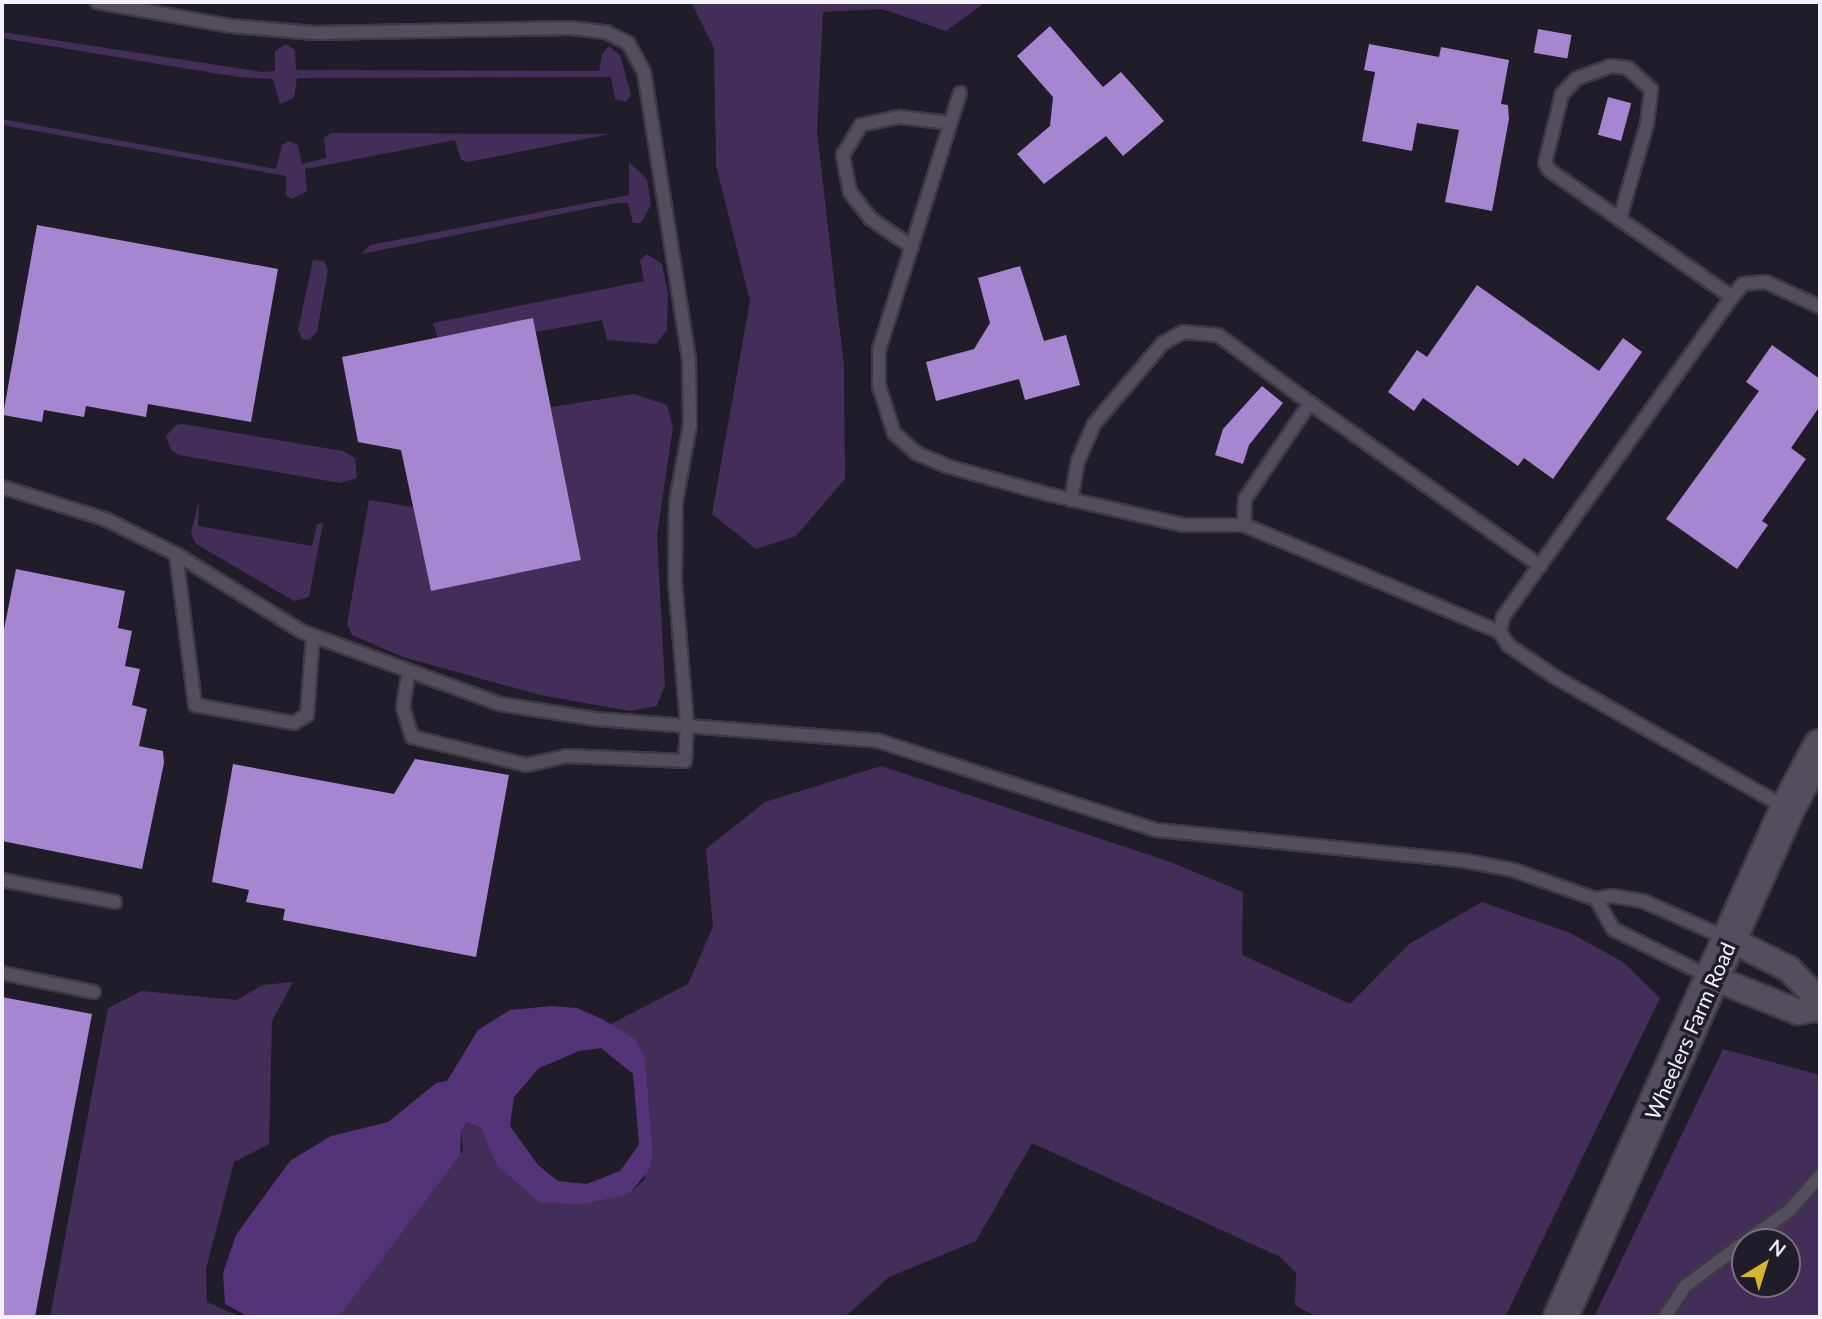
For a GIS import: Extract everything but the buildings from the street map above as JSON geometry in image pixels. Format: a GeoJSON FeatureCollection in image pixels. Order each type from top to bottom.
{"type":"FeatureCollection","features":[{"type":"Feature","properties":{"kind":"main road","name":"Wheelers Farm Road"},"geometry":{"type":"LineString","coordinates":[[1560,1317],[1731,940],[1787,808],[1820,746]]}},
{"type":"Feature","properties":{"kind":"street"},"geometry":{"type":"LineString","coordinates":[[1714,978],[1798,1012],[1819,1009],[1812,993],[1788,969],[1731,940]]}},
{"type":"Feature","properties":{"kind":"lane"},"geometry":{"type":"LineString","coordinates":[[97,2],[231,26],[301,32],[571,28],[606,32],[628,43],[644,72],[689,359],[690,425],[676,501],[675,581],[687,724],[685,761],[566,757],[526,765],[412,737],[403,707],[408,674]]}},
{"type":"Feature","properties":{"kind":"lane"},"geometry":{"type":"LineString","coordinates":[[1620,218],[1647,124],[1651,89],[1628,68],[1611,66],[1576,79],[1562,94],[1545,163],[1554,176],[1620,218],[1732,297]]}},
{"type":"Feature","properties":{"kind":"lane"},"geometry":{"type":"LineString","coordinates":[[960,93],[879,350],[879,386],[894,433],[916,453],[946,466],[1071,500],[1183,525],[1244,525],[1500,632],[1508,645],[1555,677],[1787,808]]}},
{"type":"Feature","properties":{"kind":"lane"},"geometry":{"type":"LineString","coordinates":[[912,247],[871,219],[850,192],[843,155],[861,125],[900,117],[951,123]]}},
{"type":"Feature","properties":{"kind":"lane"},"geometry":{"type":"LineString","coordinates":[[1500,632],[1503,617],[1743,284],[1766,282],[1820,307]]}},
{"type":"Feature","properties":{"kind":"lane"},"geometry":{"type":"LineString","coordinates":[[1071,500],[1078,461],[1094,424],[1163,343],[1183,332],[1218,335],[1540,566]]}},
{"type":"Feature","properties":{"kind":"lane"},"geometry":{"type":"LineString","coordinates":[[1244,525],[1245,499],[1310,403]]}},
{"type":"Feature","properties":{"kind":"lane"},"geometry":{"type":"LineString","coordinates":[[2,487],[105,519],[176,554],[313,636],[408,674],[500,704],[596,719],[879,741],[1157,830],[1466,860],[1513,870],[1595,899],[1612,895],[1643,901],[1731,940]]}},
{"type":"Feature","properties":{"kind":"lane"},"geometry":{"type":"LineString","coordinates":[[176,554],[195,705],[294,723],[307,715],[313,636]]}},
{"type":"Feature","properties":{"kind":"lane"},"geometry":{"type":"LineString","coordinates":[[2,880],[115,902]]}},
{"type":"Feature","properties":{"kind":"lane"},"geometry":{"type":"LineString","coordinates":[[1595,899],[1613,929],[1714,978]]}},
{"type":"Feature","properties":{"kind":"lane"},"geometry":{"type":"LineString","coordinates":[[2,973],[94,992]]}},
{"type":"Feature","properties":{"kind":"lane"},"geometry":{"type":"LineString","coordinates":[[1765,1228],[1789,1211],[1820,1176]]}},
{"type":"Feature","properties":{"kind":"lane"},"geometry":{"type":"LineString","coordinates":[[1665,1317],[1685,1286],[1731,1252]]}},
{"type":"Feature","properties":{"kind":"shaded area"},"geometry":{"type":"Polygon","coordinates":[[[691,2],[986,2],[946,31],[882,9],[823,12],[817,131],[844,367],[845,479],[796,536],[756,549],[712,514],[750,301],[716,166],[714,48],[691,2]]]}},
{"type":"Feature","properties":{"kind":"shaded area"},"geometry":{"type":"Polygon","coordinates":[[[2,32],[262,72],[275,71],[275,51],[286,44],[295,50],[296,70],[599,71],[602,54],[609,46],[620,55],[631,95],[626,102],[615,99],[611,77],[297,78],[294,98],[280,104],[273,79],[238,77],[2,38],[2,32]]]}},
{"type":"Feature","properties":{"kind":"shaded area"},"geometry":{"type":"Polygon","coordinates":[[[2,119],[276,169],[282,145],[289,141],[298,145],[302,164],[326,158],[324,138],[331,133],[610,134],[468,162],[461,160],[455,140],[305,169],[307,191],[292,199],[286,195],[286,176],[2,125],[2,119]]]}},
{"type":"Feature","properties":{"kind":"shaded area"},"geometry":{"type":"Polygon","coordinates":[[[629,162],[647,179],[651,205],[641,223],[633,223],[628,203],[616,203],[361,254],[370,245],[629,195],[629,162]]]}},
{"type":"Feature","properties":{"kind":"shaded area"},"geometry":{"type":"Polygon","coordinates":[[[647,254],[662,264],[668,294],[667,330],[656,344],[607,340],[602,320],[536,332],[533,319],[438,338],[433,323],[644,281],[640,260],[647,254]]]}},
{"type":"Feature","properties":{"kind":"shaded area"},"geometry":{"type":"Polygon","coordinates":[[[313,260],[324,261],[328,270],[317,332],[309,340],[302,339],[298,330],[313,260]]]}},
{"type":"Feature","properties":{"kind":"shaded area"},"geometry":{"type":"Polygon","coordinates":[[[634,394],[667,405],[673,427],[657,535],[665,685],[657,706],[630,711],[540,695],[403,657],[352,635],[347,624],[369,500],[413,507],[431,591],[581,560],[551,407],[634,394]]]}},
{"type":"Feature","properties":{"kind":"shaded area"},"geometry":{"type":"Polygon","coordinates":[[[184,424],[343,451],[355,458],[357,478],[340,483],[179,455],[171,450],[166,436],[176,425],[184,424]]]}},
{"type":"Feature","properties":{"kind":"shaded area"},"geometry":{"type":"Polygon","coordinates":[[[199,500],[198,526],[312,546],[317,524],[323,523],[309,597],[294,601],[196,544],[191,533],[199,500]]]}},
{"type":"Feature","properties":{"kind":"shaded area"},"geometry":{"type":"Polygon","coordinates":[[[881,766],[1168,861],[1243,892],[1242,955],[1350,1004],[1409,944],[1482,902],[1570,933],[1623,962],[1660,998],[1505,1317],[1317,1317],[1295,1305],[1296,1273],[1280,1257],[1032,1143],[976,1241],[889,1277],[845,1317],[339,1317],[463,1150],[461,1131],[467,1122],[481,1128],[496,1165],[540,1203],[567,1203],[630,1193],[644,1180],[653,1151],[645,1055],[635,1039],[609,1025],[688,984],[713,927],[706,849],[765,802],[881,766]]]}},
{"type":"Feature","properties":{"kind":"shaded area"},"geometry":{"type":"Polygon","coordinates":[[[293,982],[272,1021],[269,1144],[234,1162],[206,1269],[207,1302],[241,1317],[50,1317],[108,1008],[142,991],[236,1000],[263,985],[293,982]]]}},
{"type":"Feature","properties":{"kind":"shaded area"},"geometry":{"type":"Polygon","coordinates":[[[552,1006],[577,1008],[635,1039],[645,1055],[653,1151],[649,1170],[630,1193],[586,1204],[540,1203],[496,1165],[481,1128],[467,1122],[461,1131],[460,1155],[339,1317],[249,1317],[225,1304],[223,1273],[236,1235],[290,1161],[331,1136],[388,1122],[436,1083],[447,1081],[478,1030],[510,1010],[552,1006]],[[601,1048],[579,1051],[539,1068],[514,1097],[510,1126],[538,1165],[558,1181],[587,1184],[620,1171],[639,1145],[633,1074],[601,1048]]]}},
{"type":"Feature","properties":{"kind":"shaded area"},"geometry":{"type":"Polygon","coordinates":[[[1723,1049],[1817,1074],[1820,1081],[1820,1317],[1594,1317],[1723,1049]]]}}]}
